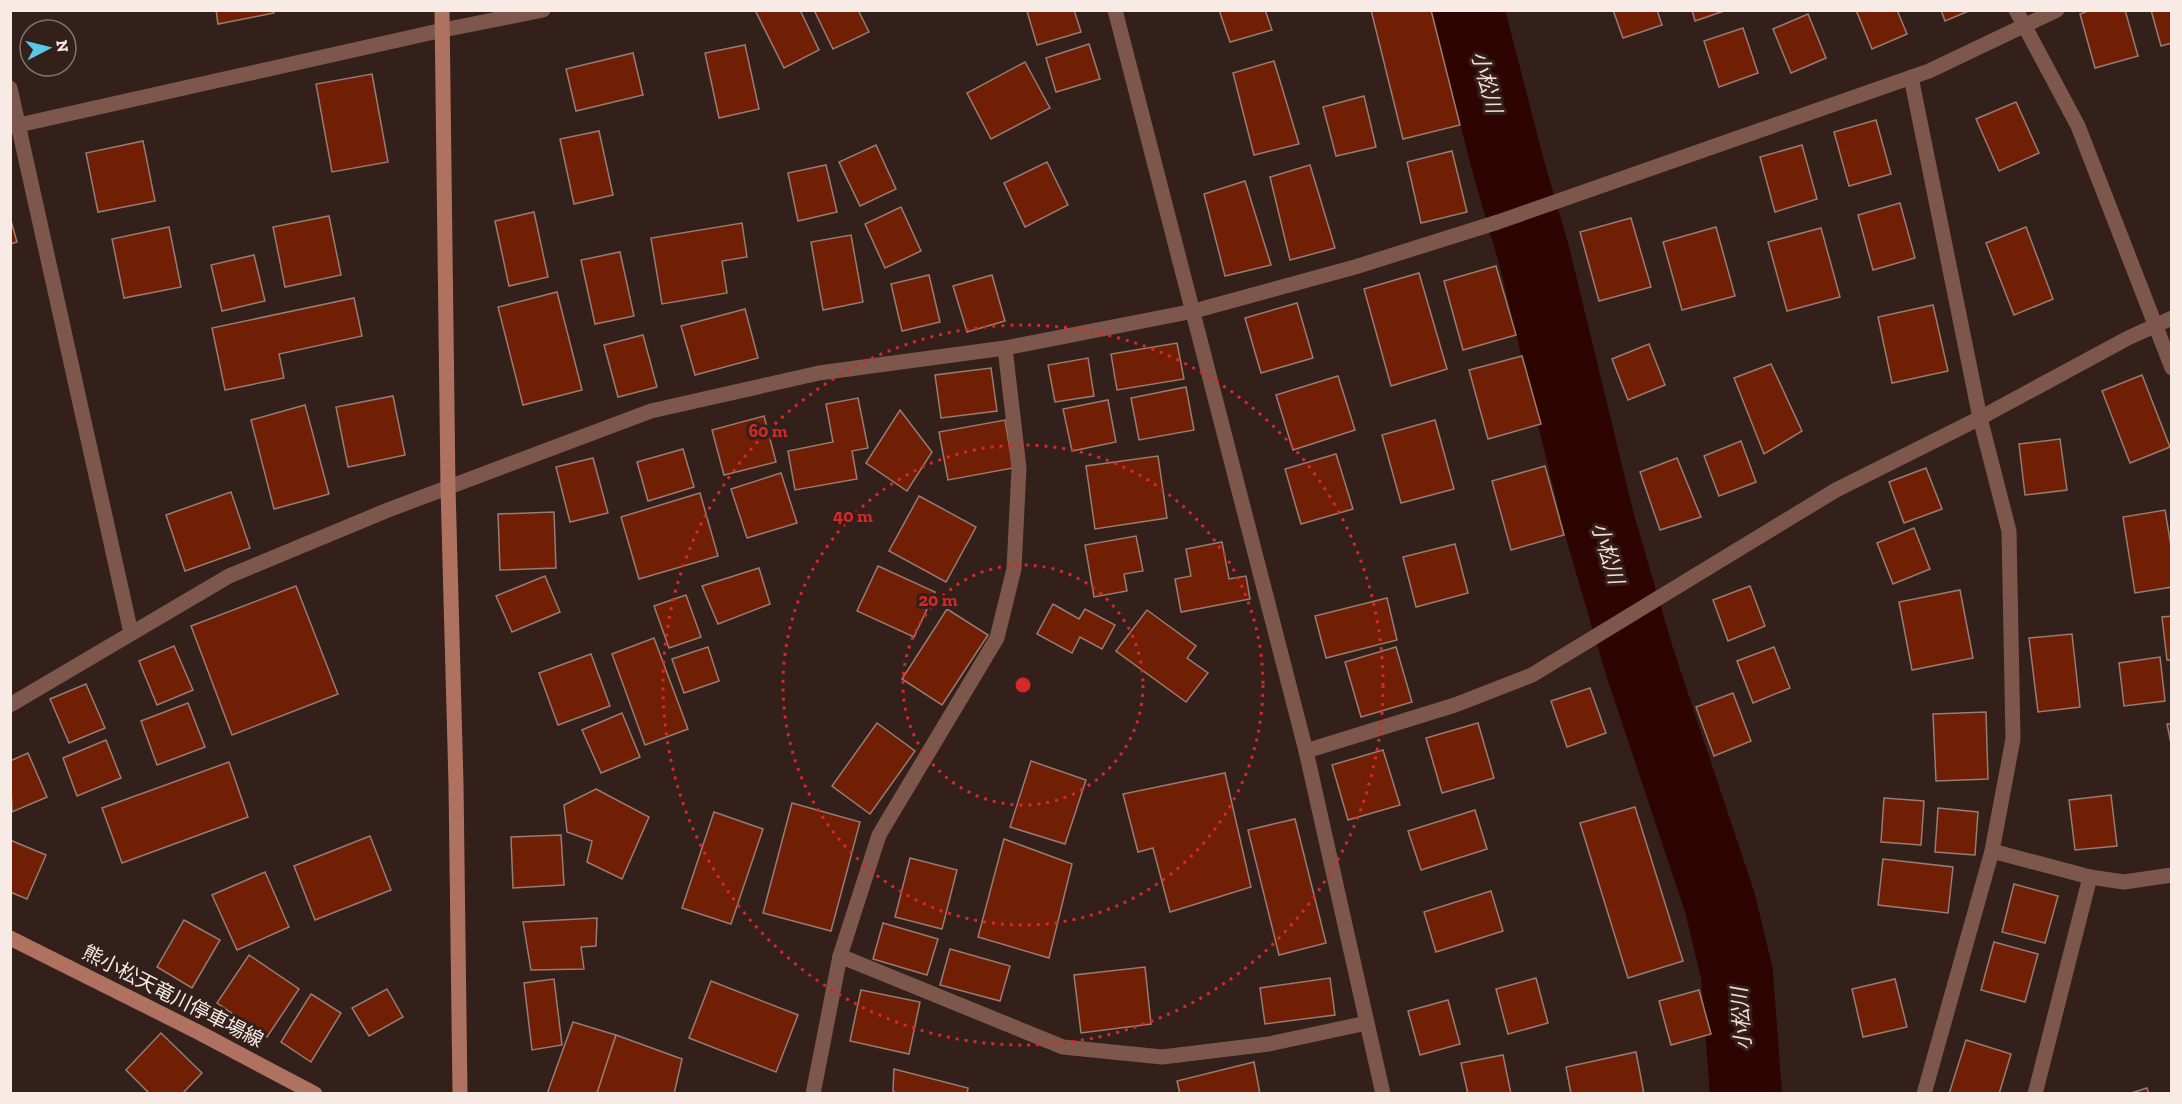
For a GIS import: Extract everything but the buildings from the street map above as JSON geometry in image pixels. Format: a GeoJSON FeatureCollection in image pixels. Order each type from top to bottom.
{"type":"FeatureCollection","features":[{"type":"Feature","properties":{"kind":"street"},"geometry":{"type":"LineString","coordinates":[[442,10],[448,487],[456,784],[460,1094]]}},
{"type":"Feature","properties":{"kind":"street"},"geometry":{"type":"LineString","coordinates":[[14,126],[443,30],[543,10]]}},
{"type":"Feature","properties":{"kind":"street"},"geometry":{"type":"LineString","coordinates":[[1115,10],[1306,751],[1383,1094]]}},
{"type":"Feature","properties":{"kind":"street"},"geometry":{"type":"LineString","coordinates":[[2016,10],[2078,126],[2172,368]]}},
{"type":"Feature","properties":{"kind":"street"},"geometry":{"type":"LineString","coordinates":[[10,705],[229,576],[448,487],[651,411],[819,373],[1005,348],[1194,311],[1355,267],[1542,207],[1929,71],[2057,10]]}},
{"type":"Feature","properties":{"kind":"street"},"geometry":{"type":"LineString","coordinates":[[1911,77],[1980,418],[2009,531],[2013,739],[1992,851],[1924,1094]]}},
{"type":"Feature","properties":{"kind":"street"},"geometry":{"type":"LineString","coordinates":[[10,88],[14,126],[131,633]]}},
{"type":"Feature","properties":{"kind":"street"},"geometry":{"type":"LineString","coordinates":[[1306,751],[1455,705],[1532,675],[1836,490],[1980,418],[2154,325],[2172,318]]}},
{"type":"Feature","properties":{"kind":"street"},"geometry":{"type":"LineString","coordinates":[[813,1094],[840,956],[879,835],[997,638],[1014,568],[1019,468],[1005,348]]}},
{"type":"Feature","properties":{"kind":"street"},"geometry":{"type":"LineString","coordinates":[[1992,851],[2090,877],[2124,882],[2172,875]]}},
{"type":"Feature","properties":{"kind":"street"},"geometry":{"type":"LineString","coordinates":[[2035,1094],[2090,877]]}},
{"type":"Feature","properties":{"kind":"street","name":"熊小松天竜川停車場線"},"geometry":{"type":"LineString","coordinates":[[10,938],[200,1033],[315,1094]]}},
{"type":"Feature","properties":{"kind":"street"},"geometry":{"type":"LineString","coordinates":[[840,956],[1063,1047],[1162,1057],[1269,1044],[1367,1023]]}},
{"type":"Feature","properties":{"kind":"waterway","name":"小松川"},"geometry":{"type":"LineString","coordinates":[[1468,10],[1534,255],[1599,523],[1639,660],[1720,903],[1737,974],[1746,1094]]}}]}
